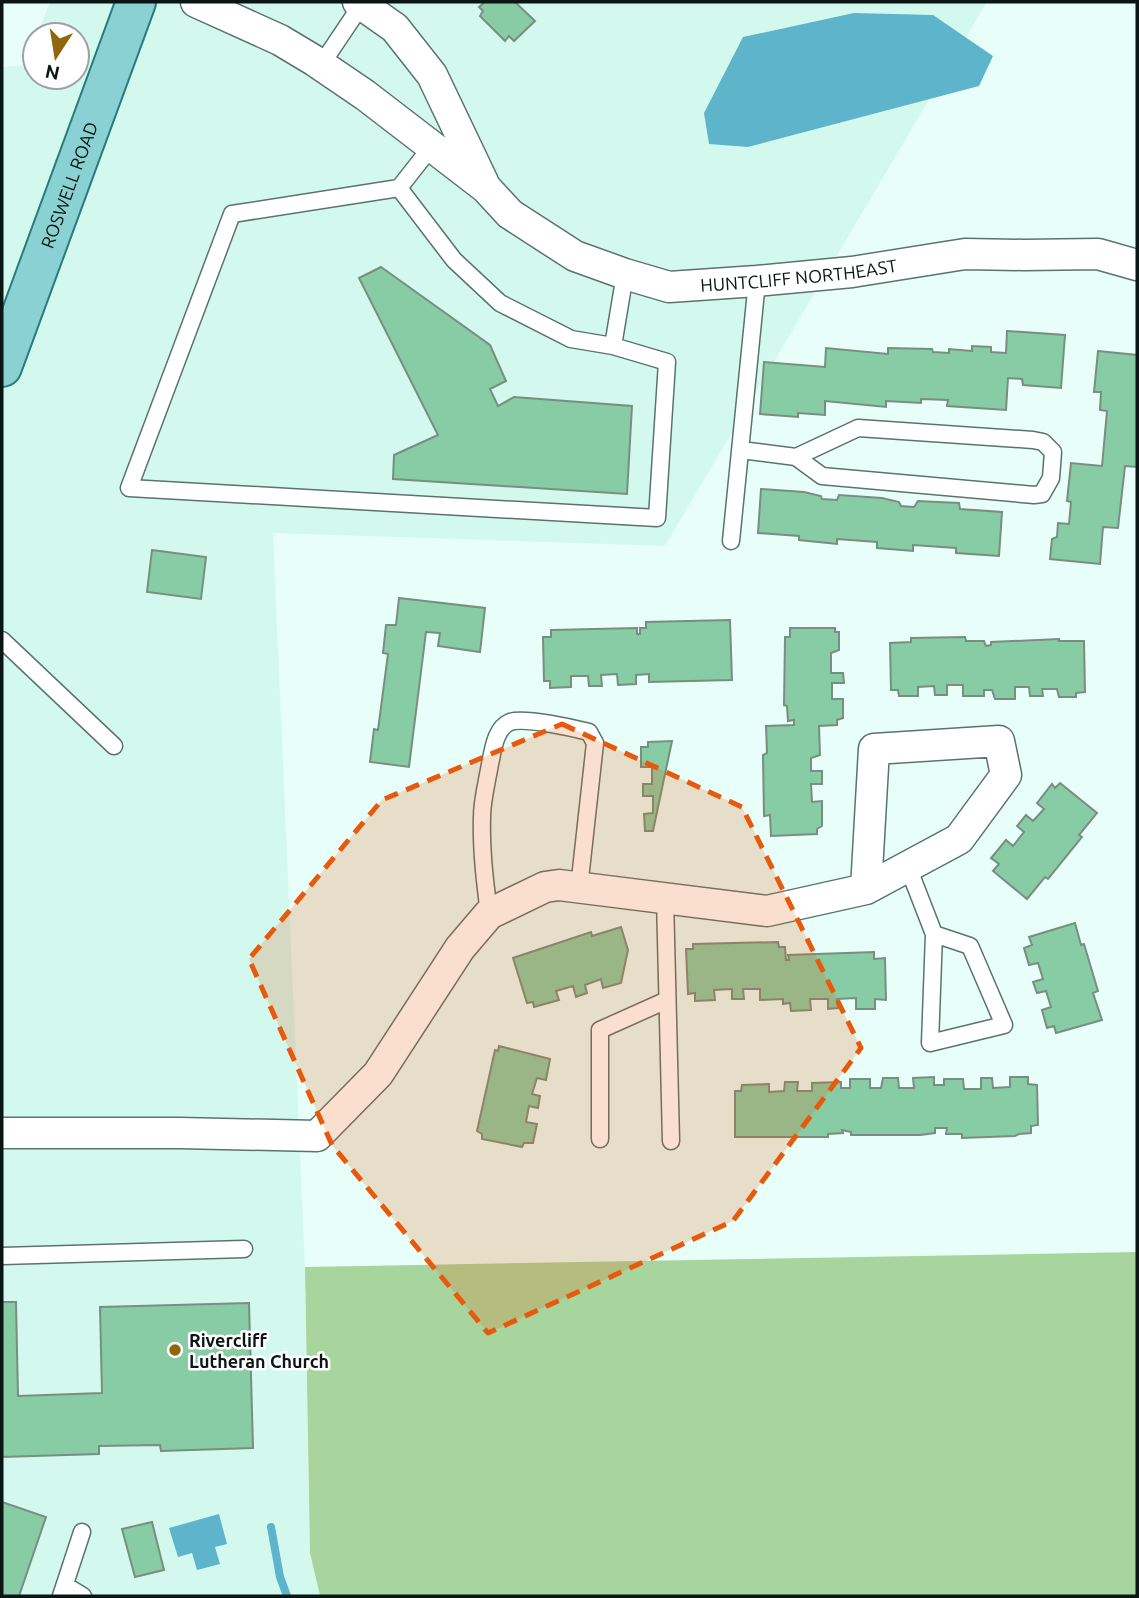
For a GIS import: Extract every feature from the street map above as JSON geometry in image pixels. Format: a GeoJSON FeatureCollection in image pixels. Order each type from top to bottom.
{"type":"FeatureCollection","features":[{"type":"Feature","properties":{"kind":"main road","name":"ROSWELL ROAD"},"geometry":{"type":"LineString","coordinates":[[2,368],[136,2]]}},
{"type":"Feature","properties":{"kind":"street","name":"HUNTCLIFF NORTHEAST"},"geometry":{"type":"LineString","coordinates":[[196,2],[280,40],[321,65],[365,95],[486,188],[510,214],[575,256],[669,287],[852,272],[965,254],[1098,254],[1137,265]]}},
{"type":"Feature","properties":{"kind":"street","name":"HUNTCLIFF NORTHEAST"},"geometry":{"type":"LineString","coordinates":[[360,3],[395,28],[432,75],[486,188]]}},
{"type":"Feature","properties":{"kind":"street"},"geometry":{"type":"LineString","coordinates":[[2,1133],[317,1136],[379,1074],[460,948],[489,914],[545,887],[559,885],[766,911],[866,889],[959,839],[1006,775],[999,741],[874,748],[866,889]]}},
{"type":"Feature","properties":{"kind":"lane"},"geometry":{"type":"LineString","coordinates":[[321,65],[360,3]]}},
{"type":"Feature","properties":{"kind":"lane"},"geometry":{"type":"LineString","coordinates":[[398,188],[454,260],[500,303],[571,340],[614,346],[667,362],[657,519],[129,488],[232,214],[398,188],[432,146]]}},
{"type":"Feature","properties":{"kind":"lane"},"geometry":{"type":"LineString","coordinates":[[4,312],[36,273]]}},
{"type":"Feature","properties":{"kind":"lane"},"geometry":{"type":"LineString","coordinates":[[614,346],[625,274]]}},
{"type":"Feature","properties":{"kind":"lane"},"geometry":{"type":"LineString","coordinates":[[731,541],[757,281]]}},
{"type":"Feature","properties":{"kind":"lane"},"geometry":{"type":"LineString","coordinates":[[741,450],[796,457],[822,475],[1034,495],[1042,494],[1051,478],[1054,452],[1043,442],[1033,440],[858,428],[796,457]]}},
{"type":"Feature","properties":{"kind":"lane"},"geometry":{"type":"LineString","coordinates":[[2,640],[114,746]]}},
{"type":"Feature","properties":{"kind":"lane"},"geometry":{"type":"LineString","coordinates":[[489,914],[482,856],[482,815],[494,744],[500,730],[508,723],[521,720],[577,729],[589,733],[595,743],[579,888]]}},
{"type":"Feature","properties":{"kind":"lane"},"geometry":{"type":"LineString","coordinates":[[908,867],[934,934],[930,1043],[1004,1026],[970,946],[934,934]]}},
{"type":"Feature","properties":{"kind":"lane"},"geometry":{"type":"LineString","coordinates":[[665,898],[671,1141]]}},
{"type":"Feature","properties":{"kind":"lane"},"geometry":{"type":"LineString","coordinates":[[600,1139],[600,1030],[667,1000]]}},
{"type":"Feature","properties":{"kind":"lane"},"geometry":{"type":"LineString","coordinates":[[2,1256],[244,1249]]}},
{"type":"Feature","properties":{"kind":"lane"},"geometry":{"type":"LineString","coordinates":[[82,1532],[63,1591],[83,1596]]}},
{"type":"Feature","properties":{"kind":"highlighted area"},"geometry":{"type":"Polygon","coordinates":[[[562,724],[742,807],[861,1048],[733,1221],[488,1333],[332,1145],[249,959],[382,800],[562,724]]]}},
{"type":"Feature","properties":{"kind":"shaded area"},"geometry":{"type":"Polygon","coordinates":[[[50,2],[987,2],[665,546],[273,533],[305,1267],[310,1553],[320,1596],[2,1596],[2,67],[21,65],[21,91],[91,91],[91,21],[43,21],[50,2]]]}},
{"type":"Feature","properties":{"kind":"green space"},"geometry":{"type":"Polygon","coordinates":[[[1137,1252],[1137,1596],[320,1596],[310,1553],[305,1267],[1137,1252]]]}},
{"type":"Feature","properties":{"kind":"water"},"geometry":{"type":"Polygon","coordinates":[[[854,13],[933,15],[993,56],[979,86],[748,147],[709,144],[704,113],[743,37],[854,13]]]}},
{"type":"Feature","properties":{"kind":"water"},"geometry":{"type":"Polygon","coordinates":[[[219,1514],[227,1544],[215,1547],[220,1564],[197,1570],[192,1553],[178,1557],[169,1528],[219,1514]]]}},
{"type":"Feature","properties":{"kind":"building"},"geometry":{"type":"Polygon","coordinates":[[[485,2],[515,2],[535,21],[514,41],[509,36],[505,41],[480,16],[483,11],[479,7],[485,2]]]}},
{"type":"Feature","properties":{"kind":"building"},"geometry":{"type":"Polygon","coordinates":[[[381,267],[490,345],[506,381],[490,389],[498,406],[514,397],[632,406],[627,494],[393,479],[394,455],[438,435],[359,278],[381,267]]]}},
{"type":"Feature","properties":{"kind":"building"},"geometry":{"type":"Polygon","coordinates":[[[1007,331],[1065,335],[1061,388],[1023,385],[1022,379],[1008,378],[1006,410],[947,406],[948,400],[921,399],[921,403],[886,401],[886,407],[825,401],[825,415],[798,413],[798,417],[760,414],[764,362],[825,367],[826,348],[888,354],[888,348],[932,349],[933,352],[949,353],[949,349],[972,351],[972,346],[991,347],[991,352],[1006,353],[1007,331]]]}},
{"type":"Feature","properties":{"kind":"building"},"geometry":{"type":"Polygon","coordinates":[[[1098,351],[1137,355],[1137,467],[1125,466],[1118,528],[1103,527],[1100,564],[1050,559],[1052,539],[1057,537],[1058,523],[1069,524],[1071,502],[1067,501],[1071,463],[1102,466],[1107,411],[1100,410],[1101,392],[1094,392],[1098,351]]]}},
{"type":"Feature","properties":{"kind":"building"},"geometry":{"type":"Polygon","coordinates":[[[761,489],[804,492],[821,496],[822,499],[837,500],[839,495],[882,498],[899,502],[901,506],[914,507],[918,501],[959,503],[960,509],[1002,512],[999,556],[956,553],[956,548],[913,545],[913,551],[877,548],[877,542],[837,539],[837,544],[799,540],[799,536],[758,533],[761,489]]]}},
{"type":"Feature","properties":{"kind":"building"},"geometry":{"type":"Polygon","coordinates":[[[152,550],[206,557],[201,599],[147,592],[152,550]]]}},
{"type":"Feature","properties":{"kind":"building"},"geometry":{"type":"Polygon","coordinates":[[[399,598],[485,608],[480,652],[438,646],[440,633],[426,632],[409,767],[370,762],[374,729],[378,730],[388,654],[383,653],[386,625],[396,625],[399,598]]]}},
{"type":"Feature","properties":{"kind":"building"},"geometry":{"type":"Polygon","coordinates":[[[730,620],[732,680],[649,682],[649,674],[636,675],[636,684],[618,685],[617,674],[601,675],[602,686],[589,686],[588,676],[571,676],[571,687],[550,688],[550,681],[544,681],[543,637],[551,637],[551,630],[637,628],[637,634],[640,634],[640,628],[646,628],[646,622],[730,620]]]}},
{"type":"Feature","properties":{"kind":"building"},"geometry":{"type":"Polygon","coordinates":[[[790,628],[835,628],[835,632],[839,632],[839,650],[831,653],[831,673],[843,673],[844,683],[832,683],[832,699],[843,699],[843,718],[837,720],[837,725],[819,726],[820,755],[811,758],[811,771],[822,771],[822,784],[811,784],[812,802],[822,801],[822,826],[817,829],[817,834],[771,836],[770,815],[764,816],[763,755],[767,753],[766,726],[794,725],[794,720],[788,721],[787,706],[784,705],[785,637],[790,637],[790,628]]]}},
{"type":"Feature","properties":{"kind":"building"},"geometry":{"type":"Polygon","coordinates":[[[965,637],[966,641],[984,641],[986,646],[991,645],[991,642],[1059,639],[1084,641],[1085,692],[1076,693],[1076,697],[1059,697],[1057,689],[1042,689],[1043,696],[1030,696],[1029,687],[1015,687],[1015,699],[995,699],[992,690],[984,690],[984,696],[963,696],[963,685],[947,685],[947,695],[935,695],[934,686],[918,687],[918,696],[899,696],[898,690],[891,690],[890,643],[911,642],[911,638],[965,637]]]}},
{"type":"Feature","properties":{"kind":"building"},"geometry":{"type":"Polygon","coordinates":[[[672,741],[653,831],[645,831],[644,814],[653,813],[653,796],[643,796],[643,784],[652,784],[652,767],[641,767],[641,747],[648,747],[648,742],[672,741]]]}},
{"type":"Feature","properties":{"kind":"building"},"geometry":{"type":"Polygon","coordinates":[[[1060,783],[1097,813],[1079,835],[1082,837],[1048,879],[1045,877],[1027,899],[993,871],[999,864],[991,858],[1006,840],[1013,846],[1024,832],[1017,826],[1026,815],[1033,821],[1044,809],[1037,803],[1052,784],[1055,788],[1060,783]]]}},
{"type":"Feature","properties":{"kind":"building"},"geometry":{"type":"Polygon","coordinates":[[[1075,923],[1098,991],[1093,993],[1102,1020],[1056,1033],[1054,1026],[1047,1028],[1042,1010],[1051,1007],[1046,991],[1037,993],[1033,982],[1043,979],[1038,963],[1029,965],[1024,948],[1032,945],[1029,937],[1075,923]]]}},
{"type":"Feature","properties":{"kind":"building"},"geometry":{"type":"Polygon","coordinates":[[[621,927],[628,950],[621,983],[603,988],[601,979],[585,985],[587,993],[576,997],[573,986],[556,991],[559,1000],[534,1007],[533,1002],[527,1003],[513,958],[591,932],[592,936],[621,927]]]}},
{"type":"Feature","properties":{"kind":"building"},"geometry":{"type":"Polygon","coordinates":[[[778,942],[779,947],[785,947],[786,960],[789,960],[788,955],[874,952],[874,959],[885,958],[886,1000],[875,999],[875,1009],[856,1009],[856,998],[837,999],[838,1008],[828,1009],[828,999],[810,999],[811,1010],[791,1011],[790,1003],[783,1004],[783,999],[760,1000],[760,989],[743,989],[744,999],[732,999],[732,989],[714,990],[715,1000],[695,1001],[695,993],[688,994],[686,949],[693,949],[693,944],[778,942]]]}},
{"type":"Feature","properties":{"kind":"building"},"geometry":{"type":"Polygon","coordinates":[[[499,1046],[550,1059],[546,1080],[537,1078],[532,1094],[540,1096],[538,1108],[529,1106],[526,1122],[537,1124],[533,1143],[524,1143],[522,1147],[482,1139],[482,1134],[477,1131],[495,1050],[498,1051],[499,1046]]]}},
{"type":"Feature","properties":{"kind":"building"},"geometry":{"type":"Polygon","coordinates":[[[934,1077],[934,1085],[944,1085],[944,1079],[963,1079],[964,1089],[981,1089],[981,1078],[992,1078],[993,1088],[1010,1087],[1010,1077],[1028,1077],[1028,1084],[1037,1085],[1038,1125],[1031,1126],[1031,1133],[1015,1136],[962,1138],[962,1134],[946,1134],[947,1128],[935,1128],[935,1133],[920,1135],[851,1135],[851,1132],[842,1130],[843,1133],[828,1134],[828,1137],[735,1137],[735,1091],[741,1091],[742,1085],[769,1084],[769,1092],[784,1091],[785,1082],[798,1082],[797,1091],[812,1091],[812,1083],[841,1082],[841,1088],[850,1088],[850,1079],[870,1079],[870,1088],[881,1088],[883,1078],[898,1078],[899,1088],[914,1088],[913,1078],[934,1077]]]}},
{"type":"Feature","properties":{"kind":"building","name":"Rivercliff Lutheran Church"},"geometry":{"type":"Polygon","coordinates":[[[2,1302],[16,1302],[18,1396],[102,1393],[100,1307],[249,1303],[253,1448],[161,1451],[160,1445],[99,1446],[99,1454],[2,1457],[2,1302]]]}},
{"type":"Feature","properties":{"kind":"building"},"geometry":{"type":"Polygon","coordinates":[[[2,1502],[46,1517],[19,1596],[2,1596],[2,1502]]]}},
{"type":"Feature","properties":{"kind":"building"},"geometry":{"type":"Polygon","coordinates":[[[152,1522],[164,1570],[135,1577],[122,1529],[152,1522]]]}},
{"type":"Feature","properties":{"kind":"waterway"},"geometry":{"type":"LineString","coordinates":[[271,1527],[280,1577],[287,1596]]}},
{"type":"Feature","properties":{"kind":"place","name":"Rivercliff Lutheran Church"},"geometry":{"type":"Point","coordinates":[175,1350]}}]}
